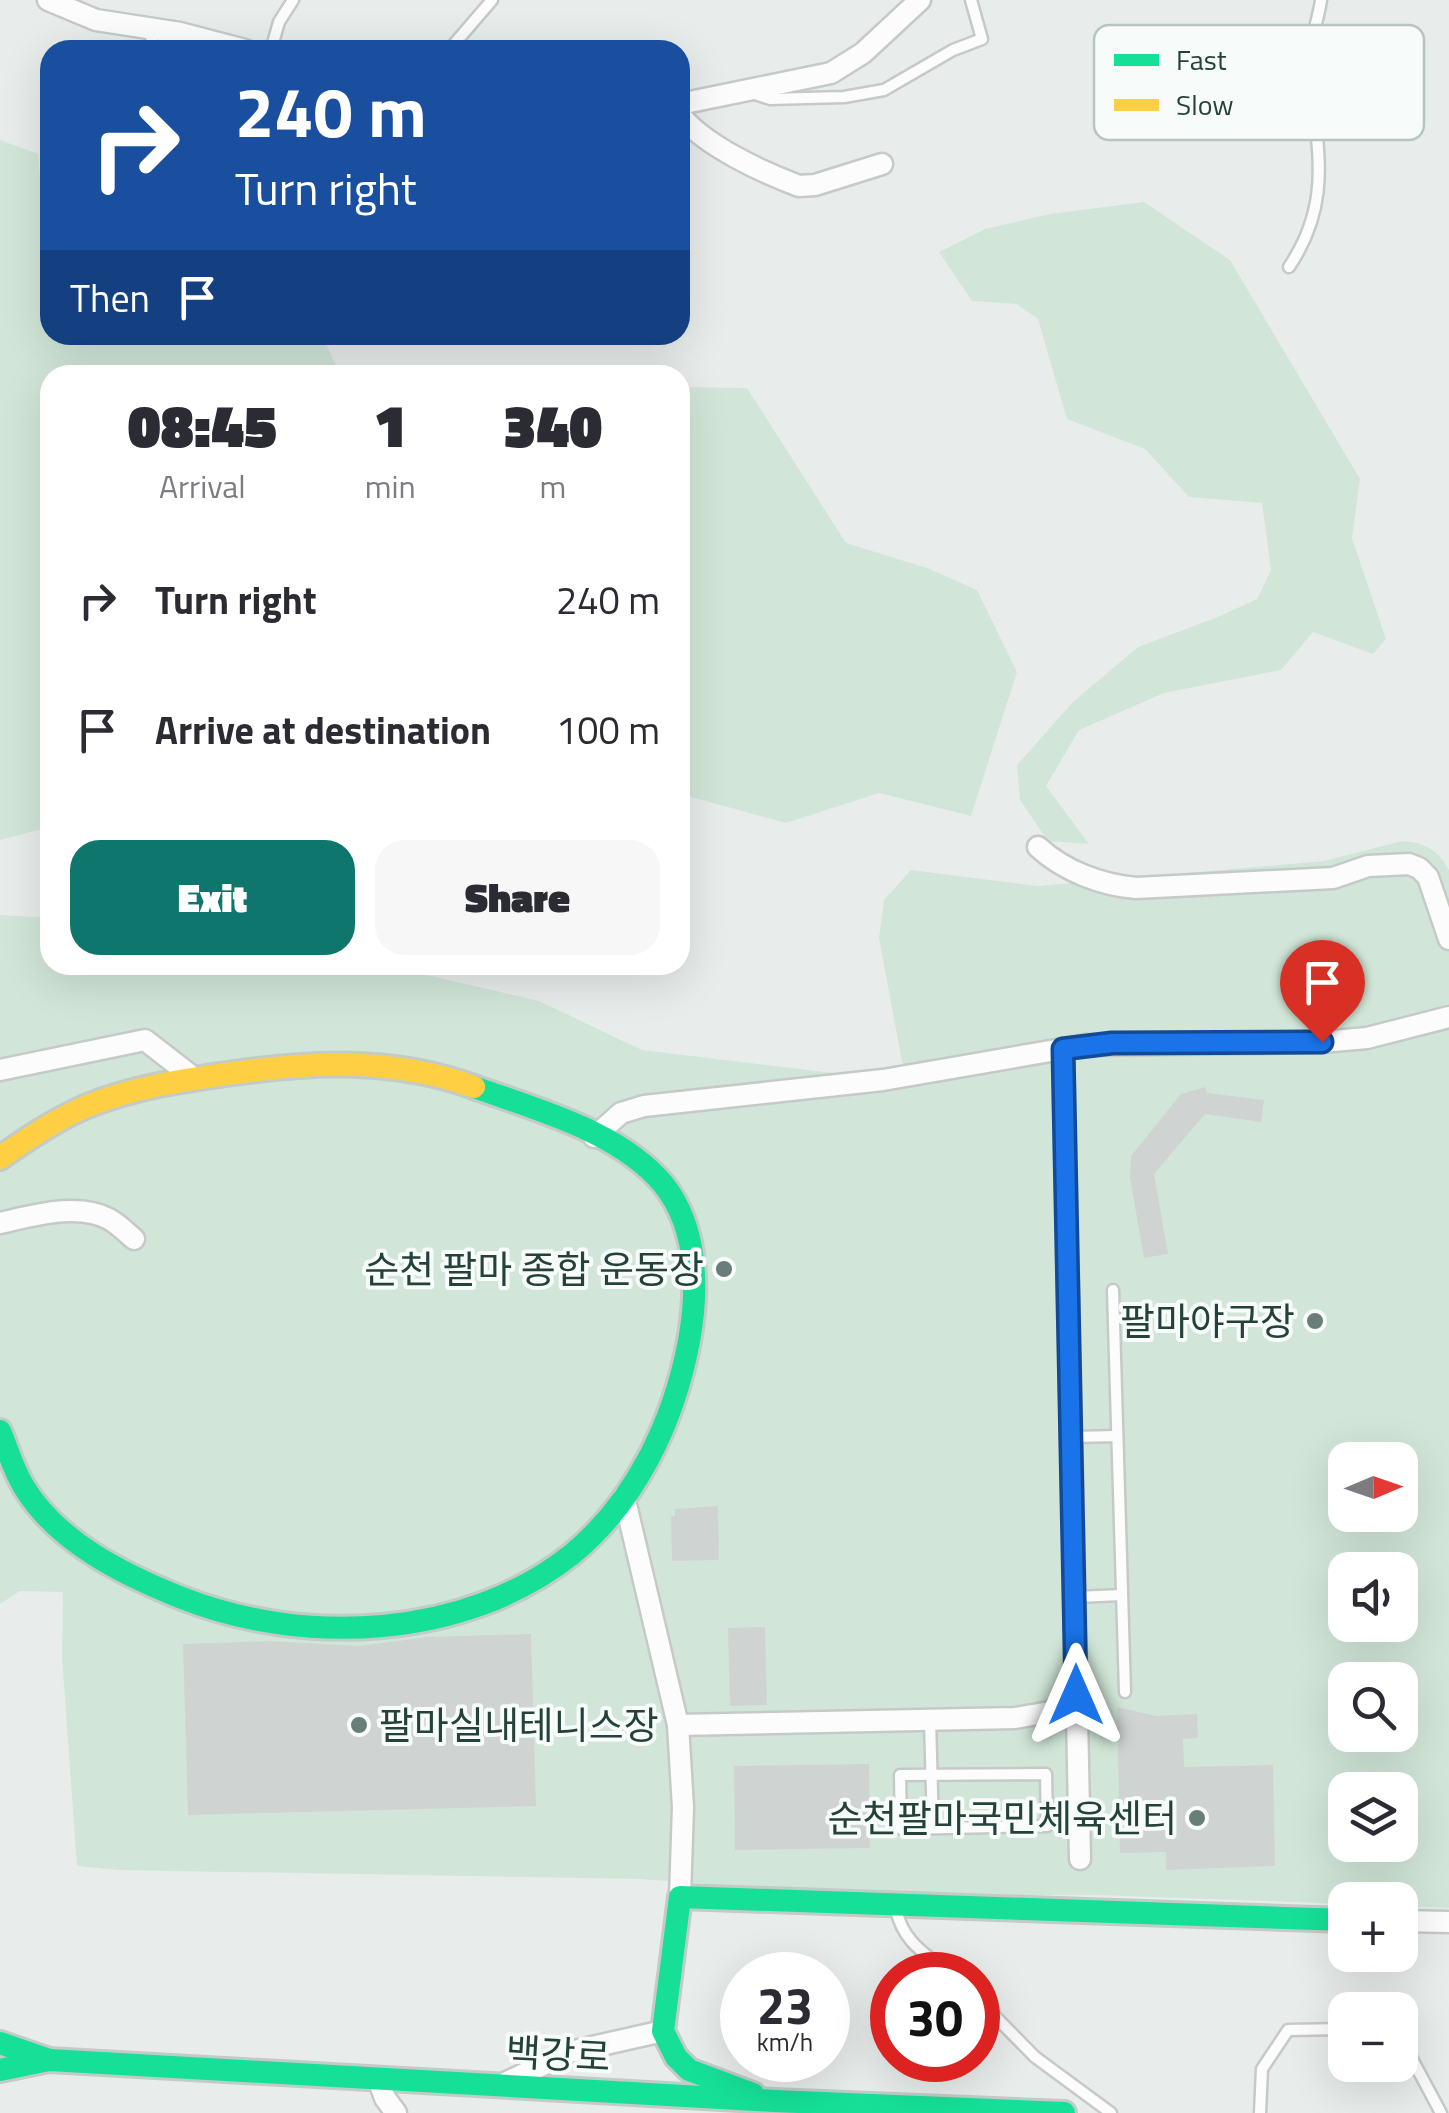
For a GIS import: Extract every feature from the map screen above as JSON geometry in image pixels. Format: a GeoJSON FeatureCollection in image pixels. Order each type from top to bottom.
{"type":"FeatureCollection","features":[{"type":"Feature","properties":{"kind":"street"},"geometry":{"type":"LineString","coordinates":[[48,0],[152,39]]}},
{"type":"Feature","properties":{"kind":"street"},"geometry":{"type":"LineString","coordinates":[[690,102],[830,73],[852,63],[920,0]]}},
{"type":"Feature","properties":{"kind":"street"},"geometry":{"type":"LineString","coordinates":[[690,128],[710,142],[800,186],[882,164]]}},
{"type":"Feature","properties":{"kind":"street"},"geometry":{"type":"LineString","coordinates":[[1038,847],[1050,858],[1110,886],[1136,888],[1333,878],[1368,866],[1409,864],[1428,877],[1449,939]]}},
{"type":"Feature","properties":{"kind":"street"},"geometry":{"type":"LineString","coordinates":[[594,1137],[620,1114],[644,1106],[883,1080],[1112,1043],[1322,1042],[1367,1038],[1449,1017]]}},
{"type":"Feature","properties":{"kind":"street"},"geometry":{"type":"LineString","coordinates":[[0,1070],[145,1040],[194,1078]]}},
{"type":"Feature","properties":{"kind":"street"},"geometry":{"type":"LineString","coordinates":[[1063,1049],[1080,1859]]}},
{"type":"Feature","properties":{"kind":"street"},"geometry":{"type":"LineString","coordinates":[[0,1158],[35,1133],[99,1102],[142,1088],[194,1078],[348,1062],[381,1063],[453,1080],[523,1105],[641,1162],[670,1193],[691,1239],[694,1314],[684,1367],[664,1428],[624,1496],[594,1532],[560,1563],[503,1597],[458,1611],[398,1622],[296,1625],[248,1619],[168,1593],[106,1563],[76,1542],[30,1496],[0,1431]]}},
{"type":"Feature","properties":{"kind":"street"},"geometry":{"type":"LineString","coordinates":[[0,1223],[52,1213],[92,1213],[111,1220],[134,1239]]}},
{"type":"Feature","properties":{"kind":"street"},"geometry":{"type":"LineString","coordinates":[[624,1496],[678,1725],[684,1807],[680,1896],[664,2031],[670,2048],[689,2070],[774,2101]]}},
{"type":"Feature","properties":{"kind":"street"},"geometry":{"type":"LineString","coordinates":[[678,1725],[1037,1715],[1050,1712],[1076,1695]]}},
{"type":"Feature","properties":{"kind":"street"},"geometry":{"type":"LineString","coordinates":[[680,1896],[1328,1920]]}},
{"type":"Feature","properties":{"kind":"street"},"geometry":{"type":"LineString","coordinates":[[1418,1921],[1449,1922]]}},
{"type":"Feature","properties":{"kind":"street"},"geometry":{"type":"LineString","coordinates":[[500,2086],[570,2052],[664,2031]]}},
{"type":"Feature","properties":{"kind":"street","name":"백강로"},"geometry":{"type":"LineString","coordinates":[[0,2043],[49,2060]]}},
{"type":"Feature","properties":{"kind":"street","name":"백강로"},"geometry":{"type":"LineString","coordinates":[[0,2070],[49,2060],[774,2101],[1064,2113]]}},
{"type":"Feature","properties":{"kind":"street"},"geometry":{"type":"LineString","coordinates":[[378,2079],[396,2113]]}},
{"type":"Feature","properties":{"kind":"lane"},"geometry":{"type":"LineString","coordinates":[[274,40],[279,22],[293,0]]}},
{"type":"Feature","properties":{"kind":"lane"},"geometry":{"type":"LineString","coordinates":[[458,40],[492,0]]}},
{"type":"Feature","properties":{"kind":"lane"},"geometry":{"type":"LineString","coordinates":[[749,92],[770,99],[844,97],[884,90],[954,50],[982,39],[971,0]]}},
{"type":"Feature","properties":{"kind":"lane"},"geometry":{"type":"LineString","coordinates":[[1317,25],[1322,0]]}},
{"type":"Feature","properties":{"kind":"lane"},"geometry":{"type":"LineString","coordinates":[[1289,267],[1309,227],[1320,174],[1318,140]]}},
{"type":"Feature","properties":{"kind":"lane"},"geometry":{"type":"LineString","coordinates":[[1112,1290],[1125,1692]]}},
{"type":"Feature","properties":{"kind":"lane"},"geometry":{"type":"LineString","coordinates":[[1072,1437],[1117,1436]]}},
{"type":"Feature","properties":{"kind":"lane"},"geometry":{"type":"LineString","coordinates":[[1076,1597],[1122,1595]]}},
{"type":"Feature","properties":{"kind":"lane"},"geometry":{"type":"LineString","coordinates":[[930,1720],[933,1828]]}},
{"type":"Feature","properties":{"kind":"lane"},"geometry":{"type":"LineString","coordinates":[[1046,1774],[1046,1826],[933,1828],[901,1829],[900,1776],[1046,1774]]}},
{"type":"Feature","properties":{"kind":"lane"},"geometry":{"type":"LineString","coordinates":[[894,1904],[898,1922],[919,1952]]}},
{"type":"Feature","properties":{"kind":"lane"},"geometry":{"type":"LineString","coordinates":[[1000,2021],[1035,2057],[1111,2113]]}},
{"type":"Feature","properties":{"kind":"lane"},"geometry":{"type":"LineString","coordinates":[[1260,2113],[1262,2069],[1288,2030],[1328,2029]]}},
{"type":"Feature","properties":{"kind":"lane"},"geometry":{"type":"LineString","coordinates":[[1418,2070],[1441,2113]]}},
{"type":"Feature","properties":{"kind":"green space"},"geometry":{"type":"Polygon","coordinates":[[[0,140],[38,154],[40,345],[327,345],[336,365],[40,365],[40,830],[0,840],[0,140]]]}},
{"type":"Feature","properties":{"kind":"green space"},"geometry":{"type":"Polygon","coordinates":[[[1144,202],[1230,260],[1360,479],[1352,538],[1386,639],[1373,654],[1313,632],[1281,670],[1164,693],[1079,730],[1046,786],[1089,844],[1048,841],[1020,800],[1017,765],[1073,702],[1138,647],[1257,599],[1271,570],[1262,503],[1189,497],[1145,449],[1067,419],[1038,319],[1017,304],[972,301],[939,252],[985,229],[1050,214],[1144,202]]]}},
{"type":"Feature","properties":{"kind":"green space"},"geometry":{"type":"Polygon","coordinates":[[[690,387],[747,388],[846,543],[927,568],[977,590],[1017,672],[971,816],[879,793],[786,823],[690,797],[690,387]]]}},
{"type":"Feature","properties":{"kind":"green space","name":"순천 팔마 종합 운동장"},"geometry":{"type":"Polygon","coordinates":[[[1402,841],[1430,848],[1449,870],[1449,1908],[1418,1907],[1418,1882],[1328,1882],[1328,1903],[1098,1895],[854,1895],[640,1879],[118,1870],[77,1866],[62,1658],[63,1592],[20,1591],[0,1604],[0,915],[40,917],[40,975],[426,975],[539,1001],[642,1050],[867,1077],[903,1067],[879,938],[884,900],[911,870],[1038,886],[1324,861],[1402,841]]]}},
{"type":"Feature","properties":{"kind":"building"},"geometry":{"type":"Polygon","coordinates":[[[1205,1087],[1207,1093],[1264,1100],[1261,1122],[1205,1114],[1154,1174],[1168,1254],[1144,1258],[1130,1178],[1131,1156],[1181,1094],[1205,1087]]]}},
{"type":"Feature","properties":{"kind":"building"},"geometry":{"type":"Polygon","coordinates":[[[718,1506],[719,1560],[672,1561],[671,1516],[675,1516],[675,1509],[718,1506]]]}},
{"type":"Feature","properties":{"kind":"building"},"geometry":{"type":"Polygon","coordinates":[[[765,1627],[767,1705],[730,1706],[728,1628],[765,1627]]]}},
{"type":"Feature","properties":{"kind":"building","name":"팔마실내테니스장"},"geometry":{"type":"Polygon","coordinates":[[[531,1634],[536,1806],[188,1815],[183,1644],[270,1641],[359,1646],[428,1637],[531,1634]]]}},
{"type":"Feature","properties":{"kind":"building","name":"순천팔마국민체육센터"},"geometry":{"type":"Polygon","coordinates":[[[1117,1707],[1156,1716],[1197,1714],[1198,1738],[1183,1739],[1184,1767],[1273,1765],[1275,1866],[1166,1870],[1166,1852],[1120,1853],[1117,1707]]]}},
{"type":"Feature","properties":{"kind":"building"},"geometry":{"type":"Polygon","coordinates":[[[869,1764],[870,1848],[735,1850],[734,1766],[869,1764]]]}},
{"type":"Feature","properties":{"kind":"traffic: fast"},"geometry":{"type":"LineString","coordinates":[[0,1431],[24,1487],[38,1507],[73,1540],[137,1579],[229,1613],[331,1628],[434,1618],[483,1604],[529,1583],[571,1555],[594,1534],[633,1485],[673,1401],[689,1341],[694,1298],[688,1233],[670,1193],[656,1176],[617,1145],[571,1122],[474,1087]]}},
{"type":"Feature","properties":{"kind":"traffic: fast"},"geometry":{"type":"LineString","coordinates":[[753,2094],[689,2070],[676,2057],[663,2031],[680,1897],[1328,1919]]}},
{"type":"Feature","properties":{"kind":"traffic: fast"},"geometry":{"type":"LineString","coordinates":[[0,2043],[49,2060]]}},
{"type":"Feature","properties":{"kind":"traffic: fast"},"geometry":{"type":"LineString","coordinates":[[0,2070],[49,2060],[774,2101],[1064,2113]]}},
{"type":"Feature","properties":{"kind":"traffic: slow"},"geometry":{"type":"LineString","coordinates":[[0,1158],[52,1124],[102,1100],[208,1077],[289,1067],[351,1065],[413,1071],[474,1087]]}},
{"type":"Feature","properties":{"kind":"place","name":"순천 팔마 종합 운동장"},"geometry":{"type":"Point","coordinates":[724,1269]}},
{"type":"Feature","properties":{"kind":"place","name":"팔마야구장"},"geometry":{"type":"Point","coordinates":[1315,1321]}},
{"type":"Feature","properties":{"kind":"place","name":"팔마실내테니스장"},"geometry":{"type":"Point","coordinates":[359,1725]}},
{"type":"Feature","properties":{"kind":"place","name":"순천팔마국민체육센터"},"geometry":{"type":"Point","coordinates":[1197,1818]}},
{"type":"Feature","properties":{"kind":"route"},"geometry":{"type":"LineString","coordinates":[[1076,1695],[1063,1049],[1140,1042],[1322,1042]]}}]}
